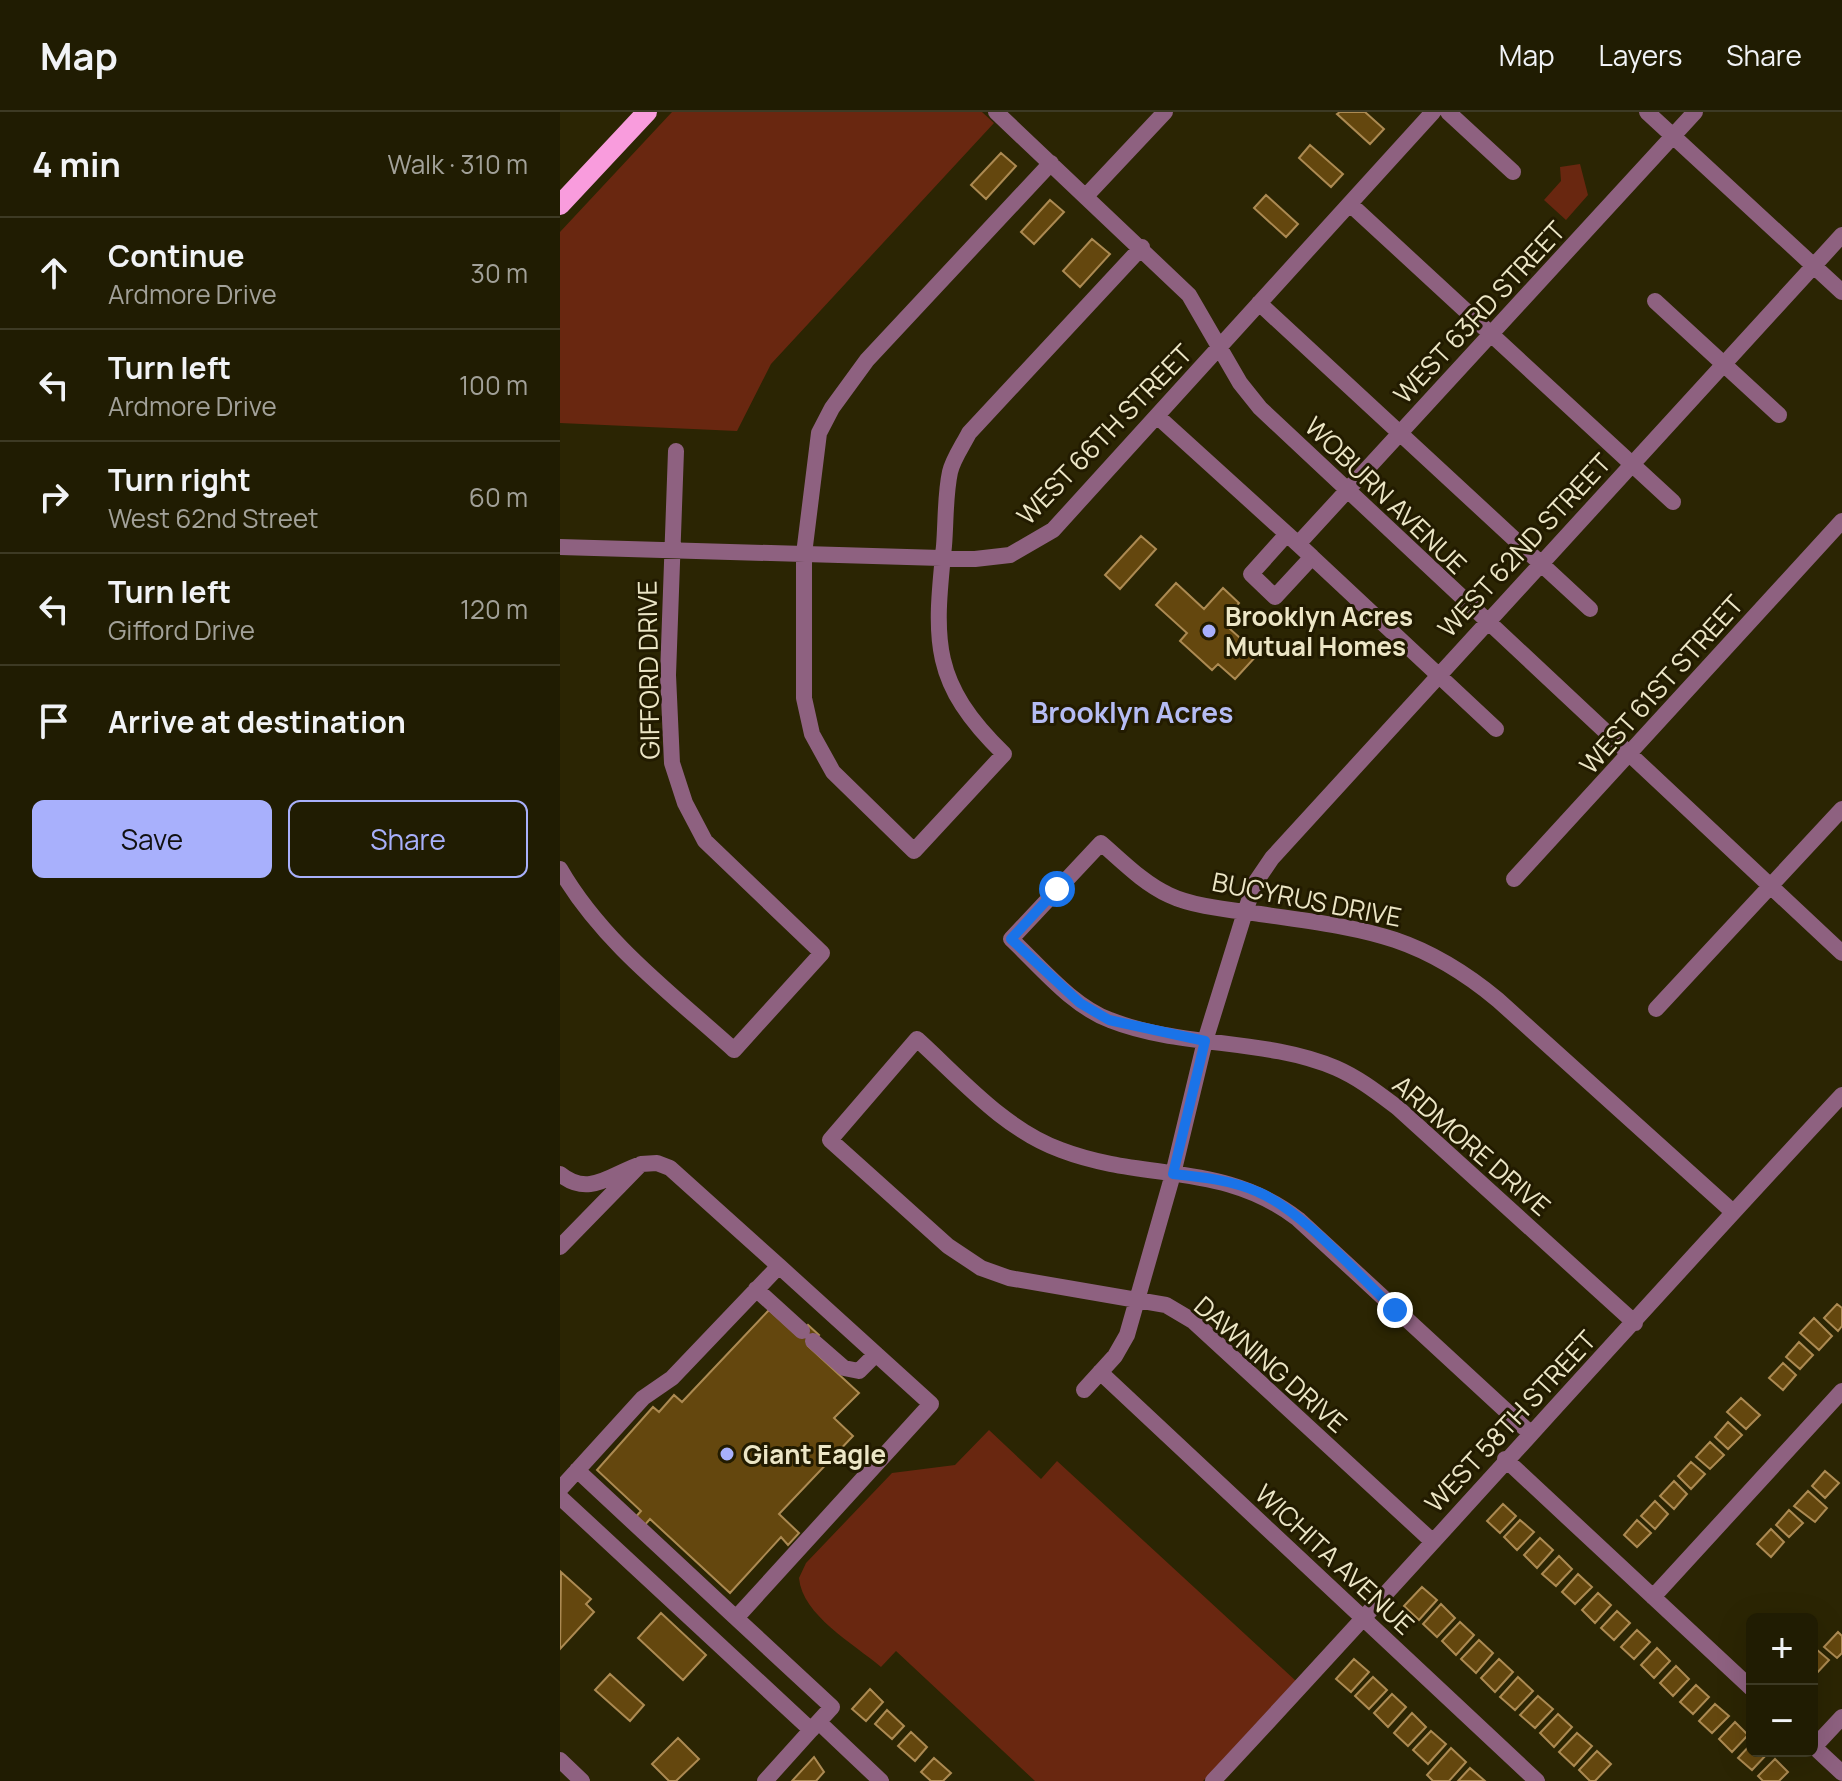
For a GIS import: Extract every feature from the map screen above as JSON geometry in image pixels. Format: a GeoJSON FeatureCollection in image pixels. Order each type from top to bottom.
{"type":"FeatureCollection","features":[{"type":"Feature","properties":{"kind":"main road"},"geometry":{"type":"LineString","coordinates":[[560,205],[638,115]]}},
{"type":"Feature","properties":{"kind":"street","name":"WOBURN AVENUE"},"geometry":{"type":"LineString","coordinates":[[996,112],[1142,247],[1189,295],[1240,383],[1260,408],[1628,756],[1842,953]]}},
{"type":"Feature","properties":{"kind":"street"},"geometry":{"type":"LineString","coordinates":[[1086,196],[1165,112]]}},
{"type":"Feature","properties":{"kind":"street","name":"WEST 66TH STREET"},"geometry":{"type":"LineString","coordinates":[[560,547],[942,560],[1010,555],[1032,545],[1053,530],[1433,112]]}},
{"type":"Feature","properties":{"kind":"street"},"geometry":{"type":"LineString","coordinates":[[1448,112],[1513,172]]}},
{"type":"Feature","properties":{"kind":"street"},"geometry":{"type":"LineString","coordinates":[[1647,112],[1842,292]]}},
{"type":"Feature","properties":{"kind":"street","name":"WEST 63RD STREET"},"geometry":{"type":"LineString","coordinates":[[1312,557],[1275,597],[1251,574],[1347,490],[1695,112]]}},
{"type":"Feature","properties":{"kind":"street"},"geometry":{"type":"LineString","coordinates":[[1051,163],[867,360],[832,408],[819,433],[809,490],[804,554],[804,698],[812,734],[833,772],[914,851],[1004,754],[974,725],[957,700],[943,664],[936,624],[950,471],[969,433],[1142,247]]}},
{"type":"Feature","properties":{"kind":"street"},"geometry":{"type":"LineString","coordinates":[[1350,204],[1673,502]]}},
{"type":"Feature","properties":{"kind":"street","name":"WEST 62ND STREET"},"geometry":{"type":"LineString","coordinates":[[1084,1390],[1127,1335],[1173,1174],[1205,1041],[1255,883],[1272,858],[1437,674],[1842,235]]}},
{"type":"Feature","properties":{"kind":"street"},"geometry":{"type":"LineString","coordinates":[[1655,301],[1779,415]]}},
{"type":"Feature","properties":{"kind":"street"},"geometry":{"type":"LineString","coordinates":[[1259,303],[1590,609]]}},
{"type":"Feature","properties":{"kind":"street"},"geometry":{"type":"LineString","coordinates":[[1157,416],[1496,729]]}},
{"type":"Feature","properties":{"kind":"street"},"geometry":{"type":"LineString","coordinates":[[670,551],[676,451]]}},
{"type":"Feature","properties":{"kind":"street","name":"WEST 61ST STREET"},"geometry":{"type":"LineString","coordinates":[[1514,879],[1842,521]]}},
{"type":"Feature","properties":{"kind":"street","name":"GIFFORD DRIVE"},"geometry":{"type":"LineString","coordinates":[[560,869],[579,902],[603,931],[734,1050],[822,953],[705,841],[685,803],[672,763],[669,726],[670,551]]}},
{"type":"Feature","properties":{"kind":"street"},"geometry":{"type":"LineString","coordinates":[[1656,1009],[1842,809]]}},
{"type":"Feature","properties":{"kind":"street","name":"BUCYRUS DRIVE"},"geometry":{"type":"LineString","coordinates":[[1054,893],[1101,843],[1139,876],[1171,896],[1245,912],[1383,934],[1421,948],[1465,972],[1733,1212]]}},
{"type":"Feature","properties":{"kind":"street","name":"ARDMORE DRIVE"},"geometry":{"type":"LineString","coordinates":[[1054,893],[1011,939],[1080,1003],[1109,1020],[1300,1057],[1335,1068],[1365,1083],[1398,1108],[1635,1323]]}},
{"type":"Feature","properties":{"kind":"street","name":"DAWNING DRIVE"},"geometry":{"type":"LineString","coordinates":[[1173,1174],[1101,1163],[1033,1138],[1007,1119],[917,1039],[830,1140],[948,1246],[981,1268],[1009,1278],[1166,1305],[1193,1321],[1432,1541]]}},
{"type":"Feature","properties":{"kind":"street","name":"WEST 58TH STREET"},"geometry":{"type":"LineString","coordinates":[[1213,1781],[1529,1432],[1635,1323],[1842,1095]]}},
{"type":"Feature","properties":{"kind":"street"},"geometry":{"type":"LineString","coordinates":[[560,1174],[582,1186],[592,1186],[641,1164],[651,1162],[670,1168],[931,1404],[736,1618]]}},
{"type":"Feature","properties":{"kind":"street"},"geometry":{"type":"LineString","coordinates":[[560,1247],[641,1164]]}},
{"type":"Feature","properties":{"kind":"street"},"geometry":{"type":"LineString","coordinates":[[1173,1174],[1224,1180],[1267,1196],[1298,1219],[1529,1432]]}},
{"type":"Feature","properties":{"kind":"street"},"geometry":{"type":"LineString","coordinates":[[560,1489],[643,1398],[672,1378],[779,1266]]}},
{"type":"Feature","properties":{"kind":"street"},"geometry":{"type":"LineString","coordinates":[[756,1289],[851,1371],[859,1371],[876,1354]]}},
{"type":"Feature","properties":{"kind":"street","name":"WICHITA AVENUE"},"geometry":{"type":"LineString","coordinates":[[1100,1372],[1537,1781]]}},
{"type":"Feature","properties":{"kind":"street"},"geometry":{"type":"LineString","coordinates":[[1653,1597],[1842,1391]]}},
{"type":"Feature","properties":{"kind":"street"},"geometry":{"type":"LineString","coordinates":[[1505,1459],[1748,1685]]}},
{"type":"Feature","properties":{"kind":"street"},"geometry":{"type":"LineString","coordinates":[[577,1470],[832,1707],[818,1729],[765,1781]]}},
{"type":"Feature","properties":{"kind":"street"},"geometry":{"type":"LineString","coordinates":[[560,1497],[818,1729],[881,1781]]}},
{"type":"Feature","properties":{"kind":"street"},"geometry":{"type":"LineString","coordinates":[[1818,1741],[1842,1717]]}},
{"type":"Feature","properties":{"kind":"street"},"geometry":{"type":"LineString","coordinates":[[1818,1751],[1842,1773]]}},
{"type":"Feature","properties":{"kind":"street"},"geometry":{"type":"LineString","coordinates":[[560,1760],[582,1781]]}},
{"type":"Feature","properties":{"kind":"street"},"geometry":{"type":"LineString","coordinates":[[1225,1768],[1239,1781]]}},
{"type":"Feature","properties":{"kind":"shaded area"},"geometry":{"type":"Polygon","coordinates":[[[672,112],[982,112],[994,123],[771,364],[737,431],[560,423],[560,232],[672,112]]]}},
{"type":"Feature","properties":{"kind":"shaded area"},"geometry":{"type":"Polygon","coordinates":[[[1580,164],[1588,195],[1566,220],[1544,200],[1561,181],[1560,167],[1580,164]]]}},
{"type":"Feature","properties":{"kind":"shaded area"},"geometry":{"type":"Polygon","coordinates":[[[989,1430],[1041,1479],[1057,1461],[1296,1681],[1203,1781],[1035,1781],[896,1651],[881,1667],[831,1628],[809,1604],[799,1578],[806,1563],[892,1473],[955,1465],[989,1430]]]}},
{"type":"Feature","properties":{"kind":"building"},"geometry":{"type":"Polygon","coordinates":[[[1365,112],[1384,129],[1370,144],[1337,114],[1365,112]]]}},
{"type":"Feature","properties":{"kind":"building"},"geometry":{"type":"Polygon","coordinates":[[[1310,145],[1343,174],[1331,187],[1299,158],[1310,145]]]}},
{"type":"Feature","properties":{"kind":"building"},"geometry":{"type":"Polygon","coordinates":[[[1001,153],[1016,166],[986,199],[971,185],[1001,153]]]}},
{"type":"Feature","properties":{"kind":"building"},"geometry":{"type":"Polygon","coordinates":[[[1266,195],[1298,224],[1286,237],[1254,208],[1266,195]]]}},
{"type":"Feature","properties":{"kind":"building"},"geometry":{"type":"Polygon","coordinates":[[[1050,200],[1064,212],[1034,244],[1021,232],[1050,200]]]}},
{"type":"Feature","properties":{"kind":"building"},"geometry":{"type":"Polygon","coordinates":[[[1092,239],[1110,254],[1080,287],[1063,271],[1092,239]]]}},
{"type":"Feature","properties":{"kind":"building"},"geometry":{"type":"Polygon","coordinates":[[[1141,536],[1156,549],[1120,589],[1105,575],[1141,536]]]}},
{"type":"Feature","properties":{"kind":"building","name":"Brooklyn Acres Mutual Homes"},"geometry":{"type":"Polygon","coordinates":[[[1176,583],[1204,609],[1223,588],[1239,603],[1226,618],[1234,625],[1230,629],[1258,654],[1235,679],[1218,664],[1212,670],[1180,641],[1187,633],[1156,605],[1176,583]]]}},
{"type":"Feature","properties":{"kind":"building"},"geometry":{"type":"Polygon","coordinates":[[[1837,1304],[1842,1308],[1842,1326],[1838,1331],[1824,1318],[1837,1304]]]}},
{"type":"Feature","properties":{"kind":"building"},"geometry":{"type":"Polygon","coordinates":[[[769,1310],[798,1336],[808,1325],[819,1335],[808,1346],[859,1393],[834,1418],[853,1436],[779,1514],[799,1533],[788,1545],[781,1537],[730,1593],[650,1519],[643,1527],[634,1519],[641,1511],[597,1470],[653,1407],[659,1412],[674,1395],[682,1402],[769,1310]]]}},
{"type":"Feature","properties":{"kind":"building"},"geometry":{"type":"Polygon","coordinates":[[[1814,1318],[1832,1336],[1819,1350],[1800,1333],[1814,1318]]]}},
{"type":"Feature","properties":{"kind":"building"},"geometry":{"type":"Polygon","coordinates":[[[1799,1342],[1813,1355],[1800,1369],[1786,1357],[1799,1342]]]}},
{"type":"Feature","properties":{"kind":"building"},"geometry":{"type":"Polygon","coordinates":[[[1783,1363],[1796,1375],[1783,1390],[1769,1378],[1783,1363]]]}},
{"type":"Feature","properties":{"kind":"building"},"geometry":{"type":"Polygon","coordinates":[[[1741,1398],[1760,1415],[1746,1429],[1727,1412],[1741,1398]]]}},
{"type":"Feature","properties":{"kind":"building"},"geometry":{"type":"Polygon","coordinates":[[[1728,1422],[1742,1435],[1728,1449],[1715,1437],[1728,1422]]]}},
{"type":"Feature","properties":{"kind":"building"},"geometry":{"type":"Polygon","coordinates":[[[1710,1442],[1724,1455],[1710,1469],[1696,1457],[1710,1442]]]}},
{"type":"Feature","properties":{"kind":"building"},"geometry":{"type":"Polygon","coordinates":[[[1691,1462],[1705,1474],[1691,1489],[1678,1476],[1691,1462]]]}},
{"type":"Feature","properties":{"kind":"building"},"geometry":{"type":"Polygon","coordinates":[[[1825,1471],[1839,1483],[1825,1498],[1812,1486],[1825,1471]]]}},
{"type":"Feature","properties":{"kind":"building"},"geometry":{"type":"Polygon","coordinates":[[[1674,1481],[1687,1494],[1674,1509],[1660,1496],[1674,1481]]]}},
{"type":"Feature","properties":{"kind":"building"},"geometry":{"type":"Polygon","coordinates":[[[1808,1491],[1827,1508],[1815,1522],[1794,1506],[1808,1491]]]}},
{"type":"Feature","properties":{"kind":"building"},"geometry":{"type":"Polygon","coordinates":[[[1655,1501],[1668,1514],[1655,1529],[1641,1516],[1655,1501]]]}},
{"type":"Feature","properties":{"kind":"building"},"geometry":{"type":"Polygon","coordinates":[[[1503,1504],[1516,1516],[1500,1533],[1487,1521],[1503,1504]]]}},
{"type":"Feature","properties":{"kind":"building"},"geometry":{"type":"Polygon","coordinates":[[[1789,1510],[1803,1523],[1789,1537],[1776,1525],[1789,1510]]]}},
{"type":"Feature","properties":{"kind":"building"},"geometry":{"type":"Polygon","coordinates":[[[1520,1520],[1534,1532],[1517,1550],[1504,1537],[1520,1520]]]}},
{"type":"Feature","properties":{"kind":"building"},"geometry":{"type":"Polygon","coordinates":[[[1637,1520],[1651,1533],[1637,1547],[1624,1535],[1637,1520]]]}},
{"type":"Feature","properties":{"kind":"building"},"geometry":{"type":"Polygon","coordinates":[[[1771,1529],[1784,1542],[1771,1557],[1757,1544],[1771,1529]]]}},
{"type":"Feature","properties":{"kind":"building"},"geometry":{"type":"Polygon","coordinates":[[[1540,1538],[1553,1550],[1537,1568],[1524,1555],[1540,1538]]]}},
{"type":"Feature","properties":{"kind":"building"},"geometry":{"type":"Polygon","coordinates":[[[1559,1556],[1572,1569],[1556,1586],[1542,1574],[1559,1556]]]}},
{"type":"Feature","properties":{"kind":"building"},"geometry":{"type":"Polygon","coordinates":[[[561,1572],[591,1599],[586,1604],[594,1612],[560,1649],[561,1572]]]}},
{"type":"Feature","properties":{"kind":"building"},"geometry":{"type":"Polygon","coordinates":[[[1578,1574],[1592,1587],[1575,1604],[1562,1592],[1578,1574]]]}},
{"type":"Feature","properties":{"kind":"building"},"geometry":{"type":"Polygon","coordinates":[[[1422,1587],[1437,1600],[1419,1620],[1404,1606],[1422,1587]]]}},
{"type":"Feature","properties":{"kind":"building"},"geometry":{"type":"Polygon","coordinates":[[[1598,1593],[1611,1605],[1595,1623],[1582,1610],[1598,1593]]]}},
{"type":"Feature","properties":{"kind":"building"},"geometry":{"type":"Polygon","coordinates":[[[1441,1604],[1455,1618],[1437,1637],[1423,1624],[1441,1604]]]}},
{"type":"Feature","properties":{"kind":"building"},"geometry":{"type":"Polygon","coordinates":[[[1617,1611],[1630,1623],[1614,1640],[1601,1628],[1617,1611]]]}},
{"type":"Feature","properties":{"kind":"building"},"geometry":{"type":"Polygon","coordinates":[[[661,1613],[706,1655],[683,1680],[638,1638],[661,1613]]]}},
{"type":"Feature","properties":{"kind":"building"},"geometry":{"type":"Polygon","coordinates":[[[1460,1622],[1474,1635],[1456,1655],[1442,1641],[1460,1622]]]}},
{"type":"Feature","properties":{"kind":"building"},"geometry":{"type":"Polygon","coordinates":[[[1637,1630],[1650,1642],[1634,1659],[1621,1647],[1637,1630]]]}},
{"type":"Feature","properties":{"kind":"building"},"geometry":{"type":"Polygon","coordinates":[[[1838,1632],[1842,1636],[1842,1653],[1837,1658],[1824,1647],[1838,1632]]]}},
{"type":"Feature","properties":{"kind":"building"},"geometry":{"type":"Polygon","coordinates":[[[1479,1640],[1493,1653],[1476,1673],[1461,1659],[1479,1640]]]}},
{"type":"Feature","properties":{"kind":"building"},"geometry":{"type":"Polygon","coordinates":[[[1657,1648],[1670,1661],[1654,1678],[1641,1665],[1657,1648]]]}},
{"type":"Feature","properties":{"kind":"building"},"geometry":{"type":"Polygon","coordinates":[[[1818,1651],[1829,1660],[1818,1672],[1818,1651]]]}},
{"type":"Feature","properties":{"kind":"building"},"geometry":{"type":"Polygon","coordinates":[[[1354,1659],[1369,1672],[1351,1692],[1336,1679],[1354,1659]]]}},
{"type":"Feature","properties":{"kind":"building"},"geometry":{"type":"Polygon","coordinates":[[[1499,1659],[1513,1672],[1495,1692],[1481,1678],[1499,1659]]]}},
{"type":"Feature","properties":{"kind":"building"},"geometry":{"type":"Polygon","coordinates":[[[1676,1666],[1689,1679],[1673,1696],[1660,1683],[1676,1666]]]}},
{"type":"Feature","properties":{"kind":"building"},"geometry":{"type":"Polygon","coordinates":[[[610,1674],[644,1705],[630,1721],[595,1690],[610,1674]]]}},
{"type":"Feature","properties":{"kind":"building"},"geometry":{"type":"Polygon","coordinates":[[[1373,1677],[1387,1690],[1369,1709],[1355,1696],[1373,1677]]]}},
{"type":"Feature","properties":{"kind":"building"},"geometry":{"type":"Polygon","coordinates":[[[1518,1677],[1533,1691],[1515,1710],[1500,1697],[1518,1677]]]}},
{"type":"Feature","properties":{"kind":"building"},"geometry":{"type":"Polygon","coordinates":[[[1696,1685],[1709,1697],[1693,1714],[1680,1702],[1696,1685]]]}},
{"type":"Feature","properties":{"kind":"building"},"geometry":{"type":"Polygon","coordinates":[[[870,1689],[883,1702],[866,1721],[852,1709],[870,1689]]]}},
{"type":"Feature","properties":{"kind":"building"},"geometry":{"type":"Polygon","coordinates":[[[1392,1694],[1406,1707],[1388,1727],[1374,1713],[1392,1694]]]}},
{"type":"Feature","properties":{"kind":"building"},"geometry":{"type":"Polygon","coordinates":[[[1538,1696],[1553,1709],[1535,1728],[1520,1715],[1538,1696]]]}},
{"type":"Feature","properties":{"kind":"building"},"geometry":{"type":"Polygon","coordinates":[[[1715,1704],[1729,1716],[1712,1733],[1699,1721],[1715,1704]]]}},
{"type":"Feature","properties":{"kind":"building"},"geometry":{"type":"Polygon","coordinates":[[[887,1710],[904,1726],[892,1739],[875,1724],[887,1710]]]}},
{"type":"Feature","properties":{"kind":"building"},"geometry":{"type":"Polygon","coordinates":[[[1412,1713],[1426,1727],[1408,1746],[1394,1733],[1412,1713]]]}},
{"type":"Feature","properties":{"kind":"building"},"geometry":{"type":"Polygon","coordinates":[[[1558,1714],[1572,1727],[1554,1747],[1540,1733],[1558,1714]]]}},
{"type":"Feature","properties":{"kind":"building"},"geometry":{"type":"Polygon","coordinates":[[[1735,1722],[1746,1733],[1746,1737],[1732,1752],[1719,1739],[1735,1722]]]}},
{"type":"Feature","properties":{"kind":"building"},"geometry":{"type":"Polygon","coordinates":[[[1431,1731],[1446,1744],[1428,1764],[1413,1750],[1431,1731]]]}},
{"type":"Feature","properties":{"kind":"building"},"geometry":{"type":"Polygon","coordinates":[[[911,1732],[927,1747],[915,1761],[898,1746],[911,1732]]]}},
{"type":"Feature","properties":{"kind":"building"},"geometry":{"type":"Polygon","coordinates":[[[1577,1733],[1592,1746],[1574,1766],[1559,1752],[1577,1733]]]}},
{"type":"Feature","properties":{"kind":"building"},"geometry":{"type":"Polygon","coordinates":[[[678,1738],[699,1759],[676,1781],[669,1781],[652,1764],[678,1738]]]}},
{"type":"Feature","properties":{"kind":"building"},"geometry":{"type":"Polygon","coordinates":[[[1451,1748],[1466,1762],[1449,1781],[1433,1781],[1427,1775],[1451,1748]]]}},
{"type":"Feature","properties":{"kind":"building"},"geometry":{"type":"Polygon","coordinates":[[[1746,1749],[1746,1757],[1764,1757],[1752,1770],[1738,1758],[1746,1749]]]}},
{"type":"Feature","properties":{"kind":"building"},"geometry":{"type":"Polygon","coordinates":[[[1597,1751],[1611,1764],[1595,1781],[1590,1781],[1579,1770],[1597,1751]]]}},
{"type":"Feature","properties":{"kind":"building"},"geometry":{"type":"Polygon","coordinates":[[[814,1757],[824,1772],[816,1781],[792,1781],[814,1757]]]}},
{"type":"Feature","properties":{"kind":"building"},"geometry":{"type":"Polygon","coordinates":[[[934,1758],[951,1773],[943,1781],[931,1781],[921,1772],[934,1758]]]}},
{"type":"Feature","properties":{"kind":"building"},"geometry":{"type":"Polygon","coordinates":[[[1775,1759],[1788,1772],[1779,1781],[1763,1781],[1758,1776],[1775,1759]]]}},
{"type":"Feature","properties":{"kind":"building"},"geometry":{"type":"Polygon","coordinates":[[[1470,1768],[1485,1781],[1458,1781],[1470,1768]]]}},
{"type":"Feature","properties":{"kind":"place","name":"Brooklyn Acres Mutual Homes"},"geometry":{"type":"Point","coordinates":[1209,631]}},
{"type":"Feature","properties":{"kind":"place","name":"Giant Eagle"},"geometry":{"type":"Point","coordinates":[727,1454]}},
{"type":"Feature","properties":{"kind":"district","name":"Brooklyn Acres"},"geometry":{"type":"Point","coordinates":[1132,712]}},
{"type":"Feature","properties":{"kind":"route"},"geometry":{"type":"LineString","coordinates":[[1057,889],[1011,939],[1080,1003],[1109,1020],[1205,1041],[1173,1174],[1224,1180],[1267,1196],[1298,1219],[1395,1310]]}}]}
